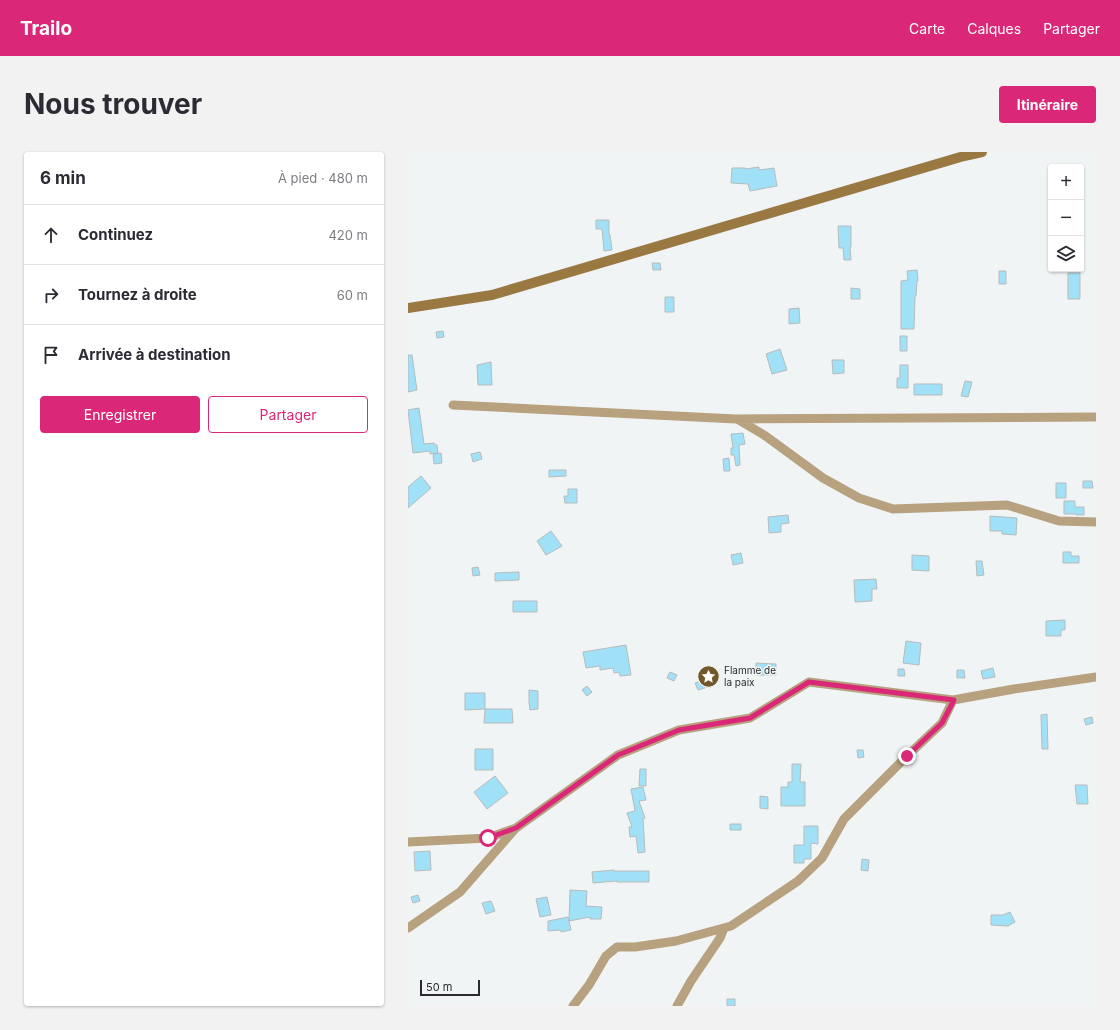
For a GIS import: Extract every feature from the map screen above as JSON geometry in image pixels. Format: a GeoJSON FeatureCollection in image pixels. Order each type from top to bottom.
{"type":"FeatureCollection","features":[{"type":"Feature","properties":{"kind":"main road"},"geometry":{"type":"LineString","coordinates":[[408,308],[492,295],[964,156],[982,152]]}},
{"type":"Feature","properties":{"kind":"street"},"geometry":{"type":"LineString","coordinates":[[453,405],[736,419],[1096,417]]}},
{"type":"Feature","properties":{"kind":"street"},"geometry":{"type":"LineString","coordinates":[[736,419],[764,435],[823,478],[859,498],[893,509],[1007,505],[1059,521],[1096,522]]}},
{"type":"Feature","properties":{"kind":"street"},"geometry":{"type":"LineString","coordinates":[[408,928],[460,892],[516,828],[618,755],[679,730],[750,718],[809,682],[954,700],[1014,689],[1096,677]]}},
{"type":"Feature","properties":{"kind":"street"},"geometry":{"type":"LineString","coordinates":[[573,1006],[589,985],[606,956],[617,947],[635,947],[676,941],[731,926],[798,881],[822,858],[844,819],[942,723],[954,700]]}},
{"type":"Feature","properties":{"kind":"street"},"geometry":{"type":"LineString","coordinates":[[408,842],[488,838],[516,828]]}},
{"type":"Feature","properties":{"kind":"street"},"geometry":{"type":"LineString","coordinates":[[677,1006],[691,981],[720,938],[724,928]]}},
{"type":"Feature","properties":{"kind":"building"},"geometry":{"type":"Polygon","coordinates":[[[759,167],[759,170],[774,168],[777,186],[750,191],[748,184],[731,183],[732,168],[745,169],[759,167]]]}},
{"type":"Feature","properties":{"kind":"building"},"geometry":{"type":"Polygon","coordinates":[[[596,220],[609,220],[609,235],[612,250],[604,251],[602,229],[596,229],[596,220]]]}},
{"type":"Feature","properties":{"kind":"building"},"geometry":{"type":"Polygon","coordinates":[[[838,226],[851,226],[851,260],[844,260],[843,248],[839,248],[838,226]]]}},
{"type":"Feature","properties":{"kind":"building"},"geometry":{"type":"Polygon","coordinates":[[[652,263],[660,263],[661,270],[653,270],[652,263]]]}},
{"type":"Feature","properties":{"kind":"building"},"geometry":{"type":"Polygon","coordinates":[[[917,270],[918,281],[915,296],[914,329],[901,329],[901,281],[908,280],[907,271],[917,270]]]}},
{"type":"Feature","properties":{"kind":"building"},"geometry":{"type":"Polygon","coordinates":[[[999,271],[1006,271],[1006,284],[999,284],[999,271]]]}},
{"type":"Feature","properties":{"kind":"building"},"geometry":{"type":"Polygon","coordinates":[[[1068,273],[1080,273],[1080,299],[1068,299],[1068,273]]]}},
{"type":"Feature","properties":{"kind":"building"},"geometry":{"type":"Polygon","coordinates":[[[851,288],[860,289],[860,299],[851,299],[851,288]]]}},
{"type":"Feature","properties":{"kind":"building"},"geometry":{"type":"Polygon","coordinates":[[[665,297],[674,297],[674,312],[665,312],[665,297]]]}},
{"type":"Feature","properties":{"kind":"building"},"geometry":{"type":"Polygon","coordinates":[[[799,308],[800,323],[789,324],[789,309],[799,308]]]}},
{"type":"Feature","properties":{"kind":"building"},"geometry":{"type":"Polygon","coordinates":[[[443,331],[444,337],[437,338],[436,332],[443,331]]]}},
{"type":"Feature","properties":{"kind":"building"},"geometry":{"type":"Polygon","coordinates":[[[900,336],[907,336],[907,351],[900,351],[900,336]]]}},
{"type":"Feature","properties":{"kind":"building"},"geometry":{"type":"Polygon","coordinates":[[[780,349],[787,370],[772,374],[766,354],[780,349]]]}},
{"type":"Feature","properties":{"kind":"building"},"geometry":{"type":"Polygon","coordinates":[[[408,355],[412,355],[417,390],[408,392],[408,355]]]}},
{"type":"Feature","properties":{"kind":"building"},"geometry":{"type":"Polygon","coordinates":[[[832,360],[844,360],[844,373],[833,374],[832,360]]]}},
{"type":"Feature","properties":{"kind":"building"},"geometry":{"type":"Polygon","coordinates":[[[491,362],[492,385],[478,385],[477,365],[491,362]]]}},
{"type":"Feature","properties":{"kind":"building"},"geometry":{"type":"Polygon","coordinates":[[[900,365],[908,365],[908,388],[897,388],[897,378],[900,378],[900,365]]]}},
{"type":"Feature","properties":{"kind":"building"},"geometry":{"type":"Polygon","coordinates":[[[965,381],[972,382],[968,397],[961,396],[965,381]]]}},
{"type":"Feature","properties":{"kind":"building"},"geometry":{"type":"Polygon","coordinates":[[[914,384],[942,384],[942,395],[914,395],[914,384]]]}},
{"type":"Feature","properties":{"kind":"building"},"geometry":{"type":"Polygon","coordinates":[[[419,408],[424,444],[434,443],[437,445],[438,453],[430,454],[430,451],[413,453],[408,410],[419,408]]]}},
{"type":"Feature","properties":{"kind":"building"},"geometry":{"type":"Polygon","coordinates":[[[743,433],[745,444],[739,445],[740,465],[736,466],[734,455],[731,455],[731,448],[733,448],[731,434],[743,433]]]}},
{"type":"Feature","properties":{"kind":"building"},"geometry":{"type":"Polygon","coordinates":[[[480,452],[482,459],[473,462],[471,454],[480,452]]]}},
{"type":"Feature","properties":{"kind":"building"},"geometry":{"type":"Polygon","coordinates":[[[441,453],[442,463],[434,464],[433,454],[441,453]]]}},
{"type":"Feature","properties":{"kind":"building"},"geometry":{"type":"Polygon","coordinates":[[[729,458],[730,471],[724,471],[723,459],[729,458]]]}},
{"type":"Feature","properties":{"kind":"building"},"geometry":{"type":"Polygon","coordinates":[[[549,470],[566,470],[566,476],[549,477],[549,470]]]}},
{"type":"Feature","properties":{"kind":"building"},"geometry":{"type":"Polygon","coordinates":[[[421,476],[431,488],[408,508],[408,487],[421,476]]]}},
{"type":"Feature","properties":{"kind":"building"},"geometry":{"type":"Polygon","coordinates":[[[1083,481],[1092,481],[1093,488],[1083,488],[1083,481]]]}},
{"type":"Feature","properties":{"kind":"building"},"geometry":{"type":"Polygon","coordinates":[[[1056,483],[1066,483],[1066,498],[1056,498],[1056,483]]]}},
{"type":"Feature","properties":{"kind":"building"},"geometry":{"type":"Polygon","coordinates":[[[568,489],[577,489],[577,503],[565,503],[564,496],[568,496],[568,489]]]}},
{"type":"Feature","properties":{"kind":"building"},"geometry":{"type":"Polygon","coordinates":[[[1064,501],[1075,501],[1075,507],[1084,507],[1084,515],[1064,514],[1064,501]]]}},
{"type":"Feature","properties":{"kind":"building"},"geometry":{"type":"Polygon","coordinates":[[[788,515],[789,523],[781,524],[781,532],[769,533],[768,517],[788,515]]]}},
{"type":"Feature","properties":{"kind":"building"},"geometry":{"type":"Polygon","coordinates":[[[990,516],[1017,518],[1016,535],[1002,534],[1002,531],[990,531],[990,516]]]}},
{"type":"Feature","properties":{"kind":"building"},"geometry":{"type":"Polygon","coordinates":[[[551,531],[562,546],[546,555],[537,541],[551,531]]]}},
{"type":"Feature","properties":{"kind":"building"},"geometry":{"type":"Polygon","coordinates":[[[1063,552],[1071,552],[1071,556],[1079,556],[1079,563],[1063,563],[1063,552]]]}},
{"type":"Feature","properties":{"kind":"building"},"geometry":{"type":"Polygon","coordinates":[[[741,553],[743,563],[733,565],[731,555],[741,553]]]}},
{"type":"Feature","properties":{"kind":"building"},"geometry":{"type":"Polygon","coordinates":[[[912,555],[929,556],[929,571],[912,570],[912,555]]]}},
{"type":"Feature","properties":{"kind":"building"},"geometry":{"type":"Polygon","coordinates":[[[976,561],[982,561],[984,575],[977,576],[976,561]]]}},
{"type":"Feature","properties":{"kind":"building"},"geometry":{"type":"Polygon","coordinates":[[[478,567],[480,575],[473,576],[472,568],[478,567]]]}},
{"type":"Feature","properties":{"kind":"building"},"geometry":{"type":"Polygon","coordinates":[[[519,572],[519,580],[495,581],[495,573],[519,572]]]}},
{"type":"Feature","properties":{"kind":"building"},"geometry":{"type":"Polygon","coordinates":[[[876,579],[877,589],[872,589],[872,601],[855,602],[854,580],[876,579]]]}},
{"type":"Feature","properties":{"kind":"building"},"geometry":{"type":"Polygon","coordinates":[[[513,601],[537,601],[537,612],[513,612],[513,601]]]}},
{"type":"Feature","properties":{"kind":"building"},"geometry":{"type":"Polygon","coordinates":[[[1065,620],[1065,630],[1061,630],[1061,636],[1046,636],[1046,621],[1065,620]]]}},
{"type":"Feature","properties":{"kind":"building"},"geometry":{"type":"Polygon","coordinates":[[[906,641],[921,643],[919,665],[903,663],[906,641]]]}},
{"type":"Feature","properties":{"kind":"building"},"geometry":{"type":"Polygon","coordinates":[[[626,645],[631,675],[620,676],[619,672],[614,673],[613,668],[600,670],[600,666],[586,668],[583,652],[626,645]]]}},
{"type":"Feature","properties":{"kind":"building"},"geometry":{"type":"Polygon","coordinates":[[[756,663],[776,664],[776,675],[756,675],[756,663]]]}},
{"type":"Feature","properties":{"kind":"building"},"geometry":{"type":"Polygon","coordinates":[[[993,668],[995,677],[983,679],[981,671],[993,668]]]}},
{"type":"Feature","properties":{"kind":"building"},"geometry":{"type":"Polygon","coordinates":[[[898,669],[904,669],[905,676],[898,676],[898,669]]]}},
{"type":"Feature","properties":{"kind":"building"},"geometry":{"type":"Polygon","coordinates":[[[957,670],[964,670],[965,678],[957,678],[957,670]]]}},
{"type":"Feature","properties":{"kind":"building"},"geometry":{"type":"Polygon","coordinates":[[[670,672],[677,675],[674,681],[667,678],[670,672]]]}},
{"type":"Feature","properties":{"kind":"building"},"geometry":{"type":"Polygon","coordinates":[[[703,680],[705,688],[698,690],[695,683],[703,680]]]}},
{"type":"Feature","properties":{"kind":"building"},"geometry":{"type":"Polygon","coordinates":[[[587,686],[592,692],[587,696],[582,690],[587,686]]]}},
{"type":"Feature","properties":{"kind":"building"},"geometry":{"type":"Polygon","coordinates":[[[529,690],[538,691],[538,709],[530,710],[529,690]]]}},
{"type":"Feature","properties":{"kind":"building"},"geometry":{"type":"Polygon","coordinates":[[[465,693],[485,693],[485,709],[465,710],[465,693]]]}},
{"type":"Feature","properties":{"kind":"building"},"geometry":{"type":"Polygon","coordinates":[[[485,709],[512,709],[513,723],[484,723],[485,709]]]}},
{"type":"Feature","properties":{"kind":"building"},"geometry":{"type":"Polygon","coordinates":[[[1047,714],[1048,749],[1042,749],[1041,715],[1047,714]]]}},
{"type":"Feature","properties":{"kind":"building"},"geometry":{"type":"Polygon","coordinates":[[[1092,717],[1093,723],[1086,725],[1084,719],[1092,717]]]}},
{"type":"Feature","properties":{"kind":"building"},"geometry":{"type":"Polygon","coordinates":[[[475,749],[493,749],[493,770],[475,770],[475,749]]]}},
{"type":"Feature","properties":{"kind":"building"},"geometry":{"type":"Polygon","coordinates":[[[857,750],[863,750],[864,757],[858,758],[857,750]]]}},
{"type":"Feature","properties":{"kind":"building"},"geometry":{"type":"Polygon","coordinates":[[[792,764],[801,764],[800,782],[805,782],[805,806],[781,806],[781,787],[788,787],[788,782],[792,782],[792,764]]]}},
{"type":"Feature","properties":{"kind":"building"},"geometry":{"type":"Polygon","coordinates":[[[640,769],[646,769],[646,786],[639,786],[640,769]]]}},
{"type":"Feature","properties":{"kind":"building"},"geometry":{"type":"Polygon","coordinates":[[[495,776],[508,793],[487,809],[474,792],[495,776]]]}},
{"type":"Feature","properties":{"kind":"building"},"geometry":{"type":"Polygon","coordinates":[[[1075,785],[1087,785],[1088,804],[1077,804],[1075,785]]]}},
{"type":"Feature","properties":{"kind":"building"},"geometry":{"type":"Polygon","coordinates":[[[643,787],[646,800],[639,801],[645,818],[643,819],[645,852],[638,853],[636,836],[630,837],[629,827],[632,827],[627,813],[635,811],[631,789],[643,787]]]}},
{"type":"Feature","properties":{"kind":"building"},"geometry":{"type":"Polygon","coordinates":[[[760,796],[768,797],[768,809],[760,808],[760,796]]]}},
{"type":"Feature","properties":{"kind":"building"},"geometry":{"type":"Polygon","coordinates":[[[730,824],[741,824],[741,830],[730,830],[730,824]]]}},
{"type":"Feature","properties":{"kind":"building"},"geometry":{"type":"Polygon","coordinates":[[[804,826],[818,826],[818,844],[811,843],[811,859],[804,859],[804,863],[794,863],[794,845],[804,845],[804,826]]]}},
{"type":"Feature","properties":{"kind":"building"},"geometry":{"type":"Polygon","coordinates":[[[430,851],[431,870],[415,871],[414,852],[430,851]]]}},
{"type":"Feature","properties":{"kind":"building"},"geometry":{"type":"Polygon","coordinates":[[[862,859],[869,860],[868,871],[861,870],[862,859]]]}},
{"type":"Feature","properties":{"kind":"building"},"geometry":{"type":"Polygon","coordinates":[[[614,870],[649,871],[649,882],[617,881],[593,883],[592,872],[614,870]]]}},
{"type":"Feature","properties":{"kind":"building"},"geometry":{"type":"Polygon","coordinates":[[[570,890],[587,891],[586,906],[602,907],[601,919],[590,919],[590,917],[569,921],[570,890]]]}},
{"type":"Feature","properties":{"kind":"building"},"geometry":{"type":"Polygon","coordinates":[[[418,895],[420,901],[413,903],[411,897],[418,895]]]}},
{"type":"Feature","properties":{"kind":"building"},"geometry":{"type":"Polygon","coordinates":[[[547,897],[551,915],[540,917],[536,899],[547,897]]]}},
{"type":"Feature","properties":{"kind":"building"},"geometry":{"type":"Polygon","coordinates":[[[491,901],[495,911],[486,914],[482,903],[491,901]]]}},
{"type":"Feature","properties":{"kind":"building"},"geometry":{"type":"Polygon","coordinates":[[[1010,912],[1015,922],[1008,926],[991,925],[991,915],[1003,915],[1010,912]]]}},
{"type":"Feature","properties":{"kind":"building"},"geometry":{"type":"Polygon","coordinates":[[[568,917],[571,930],[561,932],[561,930],[548,931],[548,921],[568,917]]]}},
{"type":"Feature","properties":{"kind":"building"},"geometry":{"type":"Polygon","coordinates":[[[727,999],[735,999],[735,1006],[727,1006],[727,999]]]}},
{"type":"Feature","properties":{"kind":"place","name":"Flamme de la paix"},"geometry":{"type":"Point","coordinates":[709,676]}},
{"type":"Feature","properties":{"kind":"route"},"geometry":{"type":"LineString","coordinates":[[488,838],[516,828],[618,755],[679,730],[750,718],[809,682],[954,700],[942,723],[907,756]]}}]}
